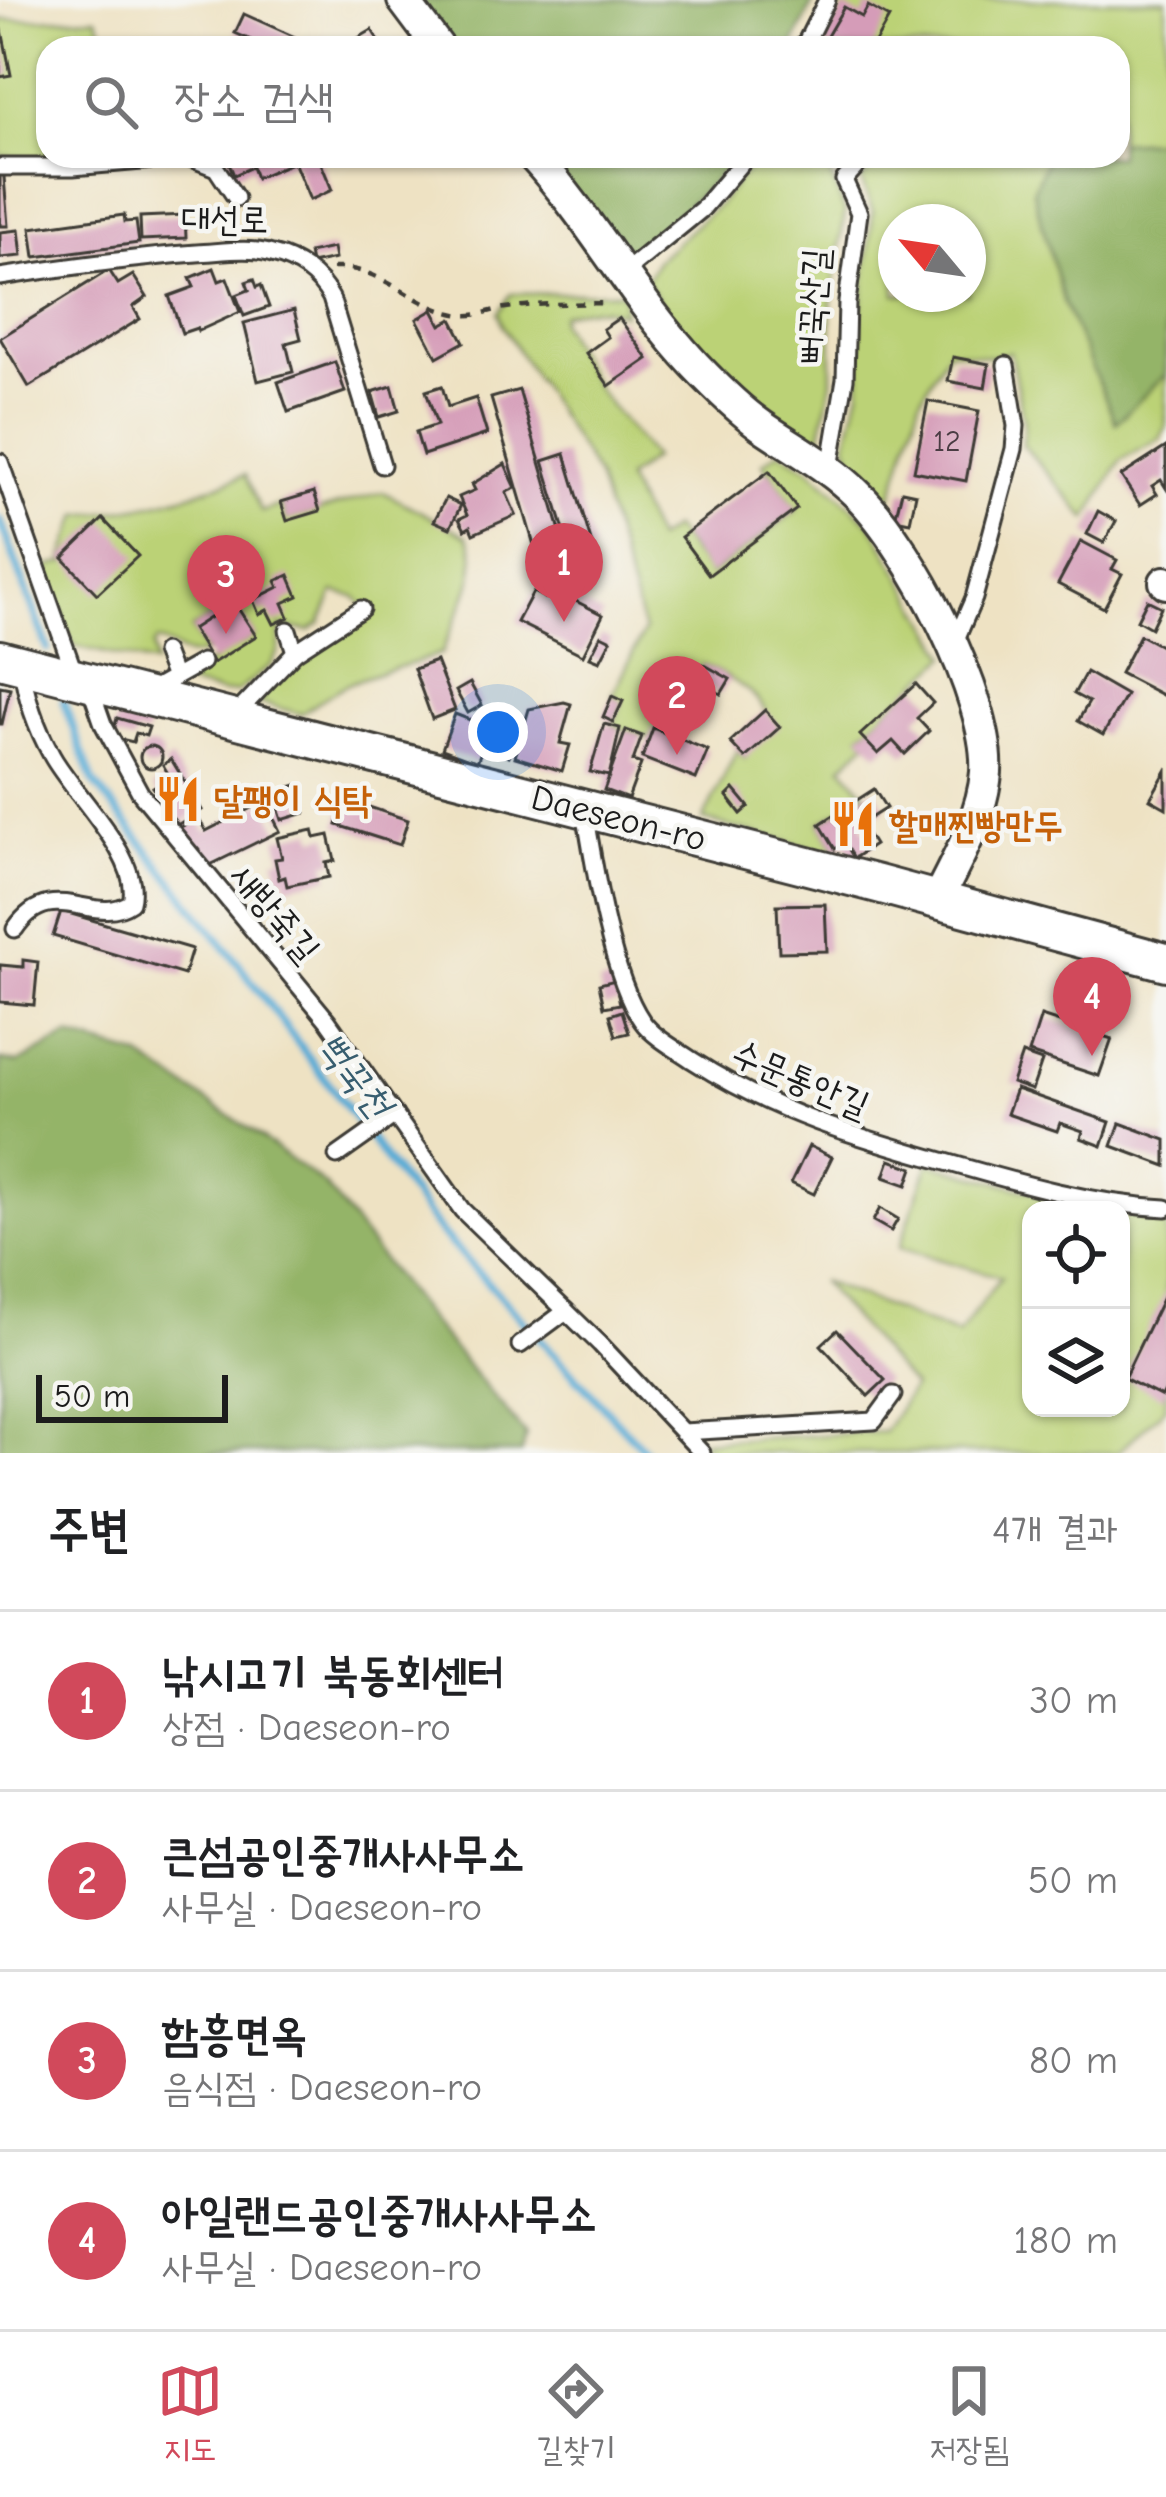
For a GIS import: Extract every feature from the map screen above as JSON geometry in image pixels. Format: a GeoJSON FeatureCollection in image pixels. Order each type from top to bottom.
{"type":"FeatureCollection","features":[{"type":"Feature","properties":{"kind":"street"},"geometry":{"type":"LineString","coordinates":[[403,0],[431,36]]}},
{"type":"Feature","properties":{"kind":"street"},"geometry":{"type":"LineString","coordinates":[[544,168],[692,362],[759,424],[859,495],[925,589],[976,710],[986,771],[969,829],[937,899]]}},
{"type":"Feature","properties":{"kind":"street","name":"Daeseon-ro"},"geometry":{"type":"LineString","coordinates":[[11,662],[82,679],[159,686],[233,717],[1166,962]]}},
{"type":"Feature","properties":{"kind":"lane"},"geometry":{"type":"LineString","coordinates":[[809,36],[827,0]]}},
{"type":"Feature","properties":{"kind":"lane","name":"대선로"},"geometry":{"type":"LineString","coordinates":[[0,167],[36,167]]}},
{"type":"Feature","properties":{"kind":"lane","name":"대선로"},"geometry":{"type":"LineString","coordinates":[[216,168],[236,198]]}},
{"type":"Feature","properties":{"kind":"lane"},"geometry":{"type":"LineString","coordinates":[[625,272],[702,208],[737,168]]}},
{"type":"Feature","properties":{"kind":"lane","name":"뻐꾹산길"},"geometry":{"type":"LineString","coordinates":[[830,472],[845,379],[847,302],[859,213],[844,180],[855,168]]}},
{"type":"Feature","properties":{"kind":"lane","name":"대선로"},"geometry":{"type":"LineString","coordinates":[[0,278],[117,259],[230,251],[272,254],[310,272],[331,298],[382,465]]}},
{"type":"Feature","properties":{"kind":"lane"},"geometry":{"type":"LineString","coordinates":[[952,646],[974,598],[1014,449],[1012,390],[1006,365]]}},
{"type":"Feature","properties":{"kind":"lane"},"geometry":{"type":"LineString","coordinates":[[0,462],[82,679]]}},
{"type":"Feature","properties":{"kind":"lane"},"geometry":{"type":"LineString","coordinates":[[233,717],[295,652],[361,609]]}},
{"type":"Feature","properties":{"kind":"lane"},"geometry":{"type":"LineString","coordinates":[[288,630],[295,652]]}},
{"type":"Feature","properties":{"kind":"lane"},"geometry":{"type":"LineString","coordinates":[[159,686],[164,652]]}},
{"type":"Feature","properties":{"kind":"lane"},"geometry":{"type":"LineString","coordinates":[[11,662],[41,737],[117,848],[134,885],[126,906],[41,905],[15,929]]}},
{"type":"Feature","properties":{"kind":"lane"},"geometry":{"type":"LineString","coordinates":[[159,686],[202,662]]}},
{"type":"Feature","properties":{"kind":"lane","name":"새방죽길"},"geometry":{"type":"LineString","coordinates":[[82,679],[141,794],[328,1021],[390,1119],[462,1210],[702,1453]]}},
{"type":"Feature","properties":{"kind":"lane","name":"수문통안길"},"geometry":{"type":"LineString","coordinates":[[585,808],[601,903],[625,981],[642,1022],[669,1045],[731,1085],[821,1126],[1028,1186],[1166,1208]]}},
{"type":"Feature","properties":{"kind":"lane"},"geometry":{"type":"LineString","coordinates":[[338,1156],[390,1119]]}},
{"type":"Feature","properties":{"kind":"lane"},"geometry":{"type":"LineString","coordinates":[[520,1345],[566,1311]]}},
{"type":"Feature","properties":{"kind":"lane"},"geometry":{"type":"LineString","coordinates":[[683,1432],[874,1421],[893,1395]]}},
{"type":"Feature","properties":{"kind":"path"},"geometry":{"type":"LineString","coordinates":[[310,272],[355,268],[374,273],[430,306],[470,316],[508,308],[646,303]]}},
{"type":"Feature","properties":{"kind":"green space"},"geometry":{"type":"Polygon","coordinates":[[[411,0],[814,0],[798,36],[438,36],[411,0]]]}},
{"type":"Feature","properties":{"kind":"green space"},"geometry":{"type":"Polygon","coordinates":[[[839,0],[1166,0],[1166,140],[1130,142],[1130,36],[821,36],[839,0]]]}},
{"type":"Feature","properties":{"kind":"green space"},"geometry":{"type":"Polygon","coordinates":[[[97,17],[104,36],[36,36],[36,158],[0,156],[0,20],[97,17]]]}},
{"type":"Feature","properties":{"kind":"green space"},"geometry":{"type":"Polygon","coordinates":[[[1166,140],[1166,374],[1116,423],[1064,304],[1033,191],[1043,168],[1130,168],[1130,142],[1166,140]]]}},
{"type":"Feature","properties":{"kind":"green space"},"geometry":{"type":"Polygon","coordinates":[[[552,168],[724,168],[640,250],[627,251],[613,244],[552,168]]]}},
{"type":"Feature","properties":{"kind":"green space"},"geometry":{"type":"Polygon","coordinates":[[[749,168],[835,168],[830,174],[845,212],[831,304],[832,381],[817,452],[697,357],[646,281],[656,261],[720,203],[749,168]]]}},
{"type":"Feature","properties":{"kind":"green space"},"geometry":{"type":"Polygon","coordinates":[[[873,168],[1043,168],[1033,191],[1115,422],[1166,374],[1166,426],[1160,439],[1121,460],[1087,519],[1023,445],[1024,423],[1010,352],[993,357],[948,350],[920,400],[892,496],[874,492],[859,476],[847,443],[860,390],[861,313],[873,212],[861,180],[873,168]]]}},
{"type":"Feature","properties":{"kind":"green space"},"geometry":{"type":"Polygon","coordinates":[[[624,292],[623,314],[584,309],[561,315],[560,323],[597,389],[653,458],[626,479],[656,540],[673,528],[710,575],[797,510],[763,463],[779,451],[809,468],[871,524],[948,656],[861,734],[867,742],[842,766],[866,794],[820,823],[834,854],[703,820],[737,750],[745,758],[765,710],[729,678],[703,664],[649,738],[613,726],[622,702],[612,696],[644,631],[597,476],[498,313],[511,294],[624,292]]]}},
{"type":"Feature","properties":{"kind":"green space"},"geometry":{"type":"Polygon","coordinates":[[[245,475],[261,512],[282,505],[287,520],[383,492],[467,536],[473,549],[472,578],[442,653],[354,682],[301,714],[256,702],[308,651],[370,613],[356,597],[334,592],[320,624],[309,631],[281,626],[279,651],[271,665],[237,692],[176,682],[255,636],[234,603],[192,629],[206,652],[198,655],[157,641],[155,664],[75,646],[44,568],[66,562],[63,558],[79,515],[164,501],[245,475]]]}},
{"type":"Feature","properties":{"kind":"green space"},"geometry":{"type":"Polygon","coordinates":[[[69,1036],[139,1056],[325,1185],[423,1313],[526,1435],[522,1453],[0,1453],[0,1060],[18,1063],[69,1036]]]}},
{"type":"Feature","properties":{"kind":"green space"},"geometry":{"type":"Polygon","coordinates":[[[929,1163],[1066,1201],[1022,1201],[1022,1417],[1130,1417],[1130,1215],[1166,1217],[1166,1407],[1117,1453],[712,1453],[700,1441],[884,1432],[913,1387],[820,1281],[958,1335],[1001,1277],[899,1248],[929,1163]]]}},
{"type":"Feature","properties":{"kind":"building"},"geometry":{"type":"Polygon","coordinates":[[[868,6],[889,18],[879,36],[827,36],[844,7],[862,17],[868,6]]]}},
{"type":"Feature","properties":{"kind":"building"},"geometry":{"type":"Polygon","coordinates":[[[244,14],[293,36],[242,36],[235,33],[244,14]]]}},
{"type":"Feature","properties":{"kind":"building"},"geometry":{"type":"Polygon","coordinates":[[[0,31],[11,75],[0,77],[0,31]]]}},
{"type":"Feature","properties":{"kind":"building"},"geometry":{"type":"Polygon","coordinates":[[[3,165],[8,226],[0,226],[3,165]]]}},
{"type":"Feature","properties":{"kind":"building"},"geometry":{"type":"Polygon","coordinates":[[[252,168],[280,168],[256,178],[252,168]]]}},
{"type":"Feature","properties":{"kind":"building"},"geometry":{"type":"Polygon","coordinates":[[[297,168],[323,168],[332,190],[310,200],[297,168]]]}},
{"type":"Feature","properties":{"kind":"building"},"geometry":{"type":"Polygon","coordinates":[[[124,215],[125,222],[136,221],[139,243],[35,257],[31,228],[124,215]]]}},
{"type":"Feature","properties":{"kind":"building"},"geometry":{"type":"Polygon","coordinates":[[[185,215],[186,238],[141,240],[140,217],[185,215]]]}},
{"type":"Feature","properties":{"kind":"building"},"geometry":{"type":"Polygon","coordinates":[[[19,230],[22,256],[0,258],[0,232],[19,230]]]}},
{"type":"Feature","properties":{"kind":"building"},"geometry":{"type":"Polygon","coordinates":[[[333,248],[335,259],[311,264],[309,253],[333,248]]]}},
{"type":"Feature","properties":{"kind":"building"},"geometry":{"type":"Polygon","coordinates":[[[214,268],[219,281],[227,278],[240,312],[182,333],[169,296],[194,287],[190,278],[214,268]]]}},
{"type":"Feature","properties":{"kind":"building"},"geometry":{"type":"Polygon","coordinates":[[[109,270],[118,284],[133,275],[147,297],[133,307],[140,319],[29,387],[0,338],[109,270]]]}},
{"type":"Feature","properties":{"kind":"building"},"geometry":{"type":"Polygon","coordinates":[[[254,279],[269,307],[244,316],[236,295],[249,290],[246,282],[254,279]]]}},
{"type":"Feature","properties":{"kind":"building"},"geometry":{"type":"Polygon","coordinates":[[[294,310],[301,339],[286,343],[293,372],[258,381],[244,323],[294,310]]]}},
{"type":"Feature","properties":{"kind":"building"},"geometry":{"type":"Polygon","coordinates":[[[433,310],[441,325],[452,319],[464,342],[437,357],[417,319],[433,310]]]}},
{"type":"Feature","properties":{"kind":"building"},"geometry":{"type":"Polygon","coordinates":[[[619,318],[648,359],[609,386],[586,353],[608,337],[603,329],[619,318]]]}},
{"type":"Feature","properties":{"kind":"building"},"geometry":{"type":"Polygon","coordinates":[[[953,357],[989,364],[985,388],[948,381],[953,357]]]}},
{"type":"Feature","properties":{"kind":"building"},"geometry":{"type":"Polygon","coordinates":[[[335,362],[345,392],[288,412],[278,382],[335,362]]]}},
{"type":"Feature","properties":{"kind":"building"},"geometry":{"type":"Polygon","coordinates":[[[392,386],[399,411],[379,417],[372,392],[392,386]]]}},
{"type":"Feature","properties":{"kind":"building"},"geometry":{"type":"Polygon","coordinates":[[[442,386],[448,407],[476,398],[487,434],[423,455],[416,432],[437,425],[426,391],[442,386]]]}},
{"type":"Feature","properties":{"kind":"building"},"geometry":{"type":"Polygon","coordinates":[[[519,390],[566,551],[538,559],[491,398],[519,390]]]}},
{"type":"Feature","properties":{"kind":"building"},"geometry":{"type":"Polygon","coordinates":[[[928,401],[979,411],[966,481],[914,471],[928,401]]]}},
{"type":"Feature","properties":{"kind":"building"},"geometry":{"type":"Polygon","coordinates":[[[1166,447],[1166,488],[1161,480],[1152,486],[1157,494],[1140,505],[1121,476],[1166,447]]]}},
{"type":"Feature","properties":{"kind":"building"},"geometry":{"type":"Polygon","coordinates":[[[565,454],[594,551],[572,557],[543,461],[565,454]]]}},
{"type":"Feature","properties":{"kind":"building"},"geometry":{"type":"Polygon","coordinates":[[[505,464],[516,488],[506,492],[516,515],[473,534],[470,527],[465,530],[459,519],[467,515],[459,497],[475,490],[472,484],[505,464]]]}},
{"type":"Feature","properties":{"kind":"building"},"geometry":{"type":"Polygon","coordinates":[[[769,471],[797,509],[709,575],[681,537],[769,471]]]}},
{"type":"Feature","properties":{"kind":"building"},"geometry":{"type":"Polygon","coordinates":[[[902,491],[916,494],[910,522],[895,519],[902,491]]]}},
{"type":"Feature","properties":{"kind":"building"},"geometry":{"type":"Polygon","coordinates":[[[314,492],[320,511],[287,521],[281,502],[314,492]]]}},
{"type":"Feature","properties":{"kind":"building"},"geometry":{"type":"Polygon","coordinates":[[[446,498],[461,505],[450,528],[434,521],[446,498]]]}},
{"type":"Feature","properties":{"kind":"building"},"geometry":{"type":"Polygon","coordinates":[[[1098,511],[1116,521],[1104,543],[1087,534],[1098,511]]]}},
{"type":"Feature","properties":{"kind":"building"},"geometry":{"type":"Polygon","coordinates":[[[103,519],[138,556],[97,594],[63,558],[103,519]]]}},
{"type":"Feature","properties":{"kind":"building"},"geometry":{"type":"Polygon","coordinates":[[[1081,541],[1117,560],[1112,569],[1122,574],[1104,608],[1058,584],[1081,541]]]}},
{"type":"Feature","properties":{"kind":"building"},"geometry":{"type":"Polygon","coordinates":[[[289,575],[298,596],[283,603],[289,617],[274,624],[267,610],[259,614],[253,600],[279,587],[276,581],[289,575]]]}},
{"type":"Feature","properties":{"kind":"building"},"geometry":{"type":"Polygon","coordinates":[[[550,588],[603,615],[583,655],[517,622],[533,592],[545,598],[550,588]]]}},
{"type":"Feature","properties":{"kind":"building"},"geometry":{"type":"Polygon","coordinates":[[[1147,600],[1161,607],[1151,628],[1137,620],[1147,600]]]}},
{"type":"Feature","properties":{"kind":"building"},"geometry":{"type":"Polygon","coordinates":[[[234,602],[256,636],[213,663],[192,629],[234,602]]]}},
{"type":"Feature","properties":{"kind":"building"},"geometry":{"type":"Polygon","coordinates":[[[601,635],[611,640],[600,661],[590,657],[601,635]]]}},
{"type":"Feature","properties":{"kind":"building"},"geometry":{"type":"Polygon","coordinates":[[[1140,635],[1166,649],[1166,697],[1120,673],[1140,635]]]}},
{"type":"Feature","properties":{"kind":"building"},"geometry":{"type":"Polygon","coordinates":[[[436,661],[455,710],[432,719],[414,669],[436,661]]]}},
{"type":"Feature","properties":{"kind":"building"},"geometry":{"type":"Polygon","coordinates":[[[703,664],[730,679],[721,694],[695,680],[703,664]]]}},
{"type":"Feature","properties":{"kind":"building"},"geometry":{"type":"Polygon","coordinates":[[[1086,672],[1126,695],[1103,735],[1078,721],[1089,702],[1074,694],[1086,672]]]}},
{"type":"Feature","properties":{"kind":"building"},"geometry":{"type":"Polygon","coordinates":[[[688,680],[705,690],[690,717],[671,706],[688,680]]]}},
{"type":"Feature","properties":{"kind":"building"},"geometry":{"type":"Polygon","coordinates":[[[470,683],[482,705],[468,713],[456,691],[470,683]]]}},
{"type":"Feature","properties":{"kind":"building"},"geometry":{"type":"Polygon","coordinates":[[[916,684],[933,703],[917,718],[929,731],[905,754],[893,741],[878,754],[860,735],[916,684]]]}},
{"type":"Feature","properties":{"kind":"building"},"geometry":{"type":"Polygon","coordinates":[[[0,686],[10,688],[2,724],[0,724],[0,686]]]}},
{"type":"Feature","properties":{"kind":"building"},"geometry":{"type":"Polygon","coordinates":[[[612,696],[623,701],[613,722],[603,717],[612,696]]]}},
{"type":"Feature","properties":{"kind":"building"},"geometry":{"type":"Polygon","coordinates":[[[571,704],[560,743],[570,745],[562,771],[515,757],[529,709],[571,704]]]}},
{"type":"Feature","properties":{"kind":"building"},"geometry":{"type":"Polygon","coordinates":[[[765,710],[780,727],[745,758],[730,742],[765,710]]]}},
{"type":"Feature","properties":{"kind":"building"},"geometry":{"type":"Polygon","coordinates":[[[455,714],[516,738],[509,756],[483,746],[477,762],[442,749],[455,714]]]}},
{"type":"Feature","properties":{"kind":"building"},"geometry":{"type":"Polygon","coordinates":[[[117,718],[149,727],[146,736],[136,733],[133,742],[112,737],[117,718]]]}},
{"type":"Feature","properties":{"kind":"building"},"geometry":{"type":"Polygon","coordinates":[[[604,724],[620,728],[609,776],[590,772],[604,724]]]}},
{"type":"Feature","properties":{"kind":"building"},"geometry":{"type":"Polygon","coordinates":[[[653,728],[708,750],[696,779],[642,758],[653,728]]]}},
{"type":"Feature","properties":{"kind":"building"},"geometry":{"type":"Polygon","coordinates":[[[626,730],[642,736],[633,761],[641,764],[628,799],[604,790],[626,730]]]}},
{"type":"Feature","properties":{"kind":"building"},"geometry":{"type":"Polygon","coordinates":[[[151,746],[162,757],[151,768],[140,757],[151,746]]]}},
{"type":"Feature","properties":{"kind":"building"},"geometry":{"type":"Polygon","coordinates":[[[171,759],[202,810],[177,825],[153,787],[170,777],[163,765],[171,759]]]}},
{"type":"Feature","properties":{"kind":"building"},"geometry":{"type":"Polygon","coordinates":[[[1166,771],[1166,808],[1150,799],[1166,771]]]}},
{"type":"Feature","properties":{"kind":"building"},"geometry":{"type":"Polygon","coordinates":[[[296,785],[305,813],[282,820],[273,792],[296,785]]]}},
{"type":"Feature","properties":{"kind":"building"},"geometry":{"type":"Polygon","coordinates":[[[734,789],[749,807],[741,814],[727,796],[734,789]]]}},
{"type":"Feature","properties":{"kind":"building"},"geometry":{"type":"Polygon","coordinates":[[[874,789],[886,808],[861,824],[874,845],[854,858],[845,843],[835,849],[820,824],[874,789]]]}},
{"type":"Feature","properties":{"kind":"building"},"geometry":{"type":"Polygon","coordinates":[[[345,799],[408,820],[400,845],[337,825],[345,799]]]}},
{"type":"Feature","properties":{"kind":"building"},"geometry":{"type":"Polygon","coordinates":[[[265,801],[280,831],[210,865],[179,828],[198,818],[206,831],[265,801]]]}},
{"type":"Feature","properties":{"kind":"building"},"geometry":{"type":"Polygon","coordinates":[[[313,830],[315,838],[329,835],[335,861],[326,863],[329,877],[287,886],[285,877],[279,879],[275,859],[282,858],[277,838],[313,830]]]}},
{"type":"Feature","properties":{"kind":"building"},"geometry":{"type":"Polygon","coordinates":[[[825,904],[827,951],[779,952],[777,905],[825,904]]]}},
{"type":"Feature","properties":{"kind":"building"},"geometry":{"type":"Polygon","coordinates":[[[61,911],[192,949],[184,975],[53,936],[61,911]]]}},
{"type":"Feature","properties":{"kind":"building"},"geometry":{"type":"Polygon","coordinates":[[[23,960],[38,962],[34,1005],[0,1002],[0,965],[23,967],[23,960]]]}},
{"type":"Feature","properties":{"kind":"building"},"geometry":{"type":"Polygon","coordinates":[[[615,980],[620,1004],[604,1007],[599,984],[615,980]]]}},
{"type":"Feature","properties":{"kind":"building"},"geometry":{"type":"Polygon","coordinates":[[[622,1011],[629,1033],[616,1036],[610,1015],[622,1011]]]}},
{"type":"Feature","properties":{"kind":"building"},"geometry":{"type":"Polygon","coordinates":[[[1041,1016],[1112,1039],[1099,1076],[1029,1053],[1041,1016]]]}},
{"type":"Feature","properties":{"kind":"building"},"geometry":{"type":"Polygon","coordinates":[[[1022,1054],[1042,1061],[1032,1090],[1012,1083],[1022,1054]]]}},
{"type":"Feature","properties":{"kind":"building"},"geometry":{"type":"Polygon","coordinates":[[[1016,1089],[1110,1122],[1102,1146],[1081,1138],[1083,1131],[1060,1123],[1057,1131],[1007,1114],[1016,1089]]]}},
{"type":"Feature","properties":{"kind":"building"},"geometry":{"type":"Polygon","coordinates":[[[1120,1123],[1166,1140],[1166,1166],[1112,1146],[1120,1123]]]}},
{"type":"Feature","properties":{"kind":"building"},"geometry":{"type":"Polygon","coordinates":[[[809,1146],[832,1157],[814,1194],[791,1183],[809,1146]]]}},
{"type":"Feature","properties":{"kind":"building"},"geometry":{"type":"Polygon","coordinates":[[[890,1160],[913,1168],[907,1185],[884,1177],[890,1160]]]}},
{"type":"Feature","properties":{"kind":"building"},"geometry":{"type":"Polygon","coordinates":[[[880,1208],[898,1219],[891,1231],[873,1221],[880,1208]]]}},
{"type":"Feature","properties":{"kind":"building"},"geometry":{"type":"Polygon","coordinates":[[[1166,1291],[1166,1389],[1162,1397],[1130,1381],[1130,1366],[1166,1291]]]}},
{"type":"Feature","properties":{"kind":"building"},"geometry":{"type":"Polygon","coordinates":[[[837,1330],[885,1380],[868,1396],[821,1345],[837,1330]]]}},
{"type":"Feature","properties":{"kind":"waterway","name":"뻑꾹천"},"geometry":{"type":"LineString","coordinates":[[0,520],[48,649]]}},
{"type":"Feature","properties":{"kind":"waterway","name":"뻑꾹천"},"geometry":{"type":"LineString","coordinates":[[63,701],[93,781],[240,966],[441,1233],[647,1453]]}},
{"type":"Feature","properties":{"kind":"place","name":"낚시고기 북동회센터"},"geometry":{"type":"Point","coordinates":[564,622]}},
{"type":"Feature","properties":{"kind":"place","name":"함흥면옥"},"geometry":{"type":"Point","coordinates":[226,634]}},
{"type":"Feature","properties":{"kind":"place","name":"큰섬공인중개사사무소"},"geometry":{"type":"Point","coordinates":[677,755]}},
{"type":"Feature","properties":{"kind":"place","name":"달팽이 식탁"},"geometry":{"type":"Point","coordinates":[178,799]}},
{"type":"Feature","properties":{"kind":"place","name":"할매찐빵만두"},"geometry":{"type":"Point","coordinates":[853,824]}},
{"type":"Feature","properties":{"kind":"place","name":"아일랜드공인중개사사무소"},"geometry":{"type":"Point","coordinates":[1092,1056]}}]}
